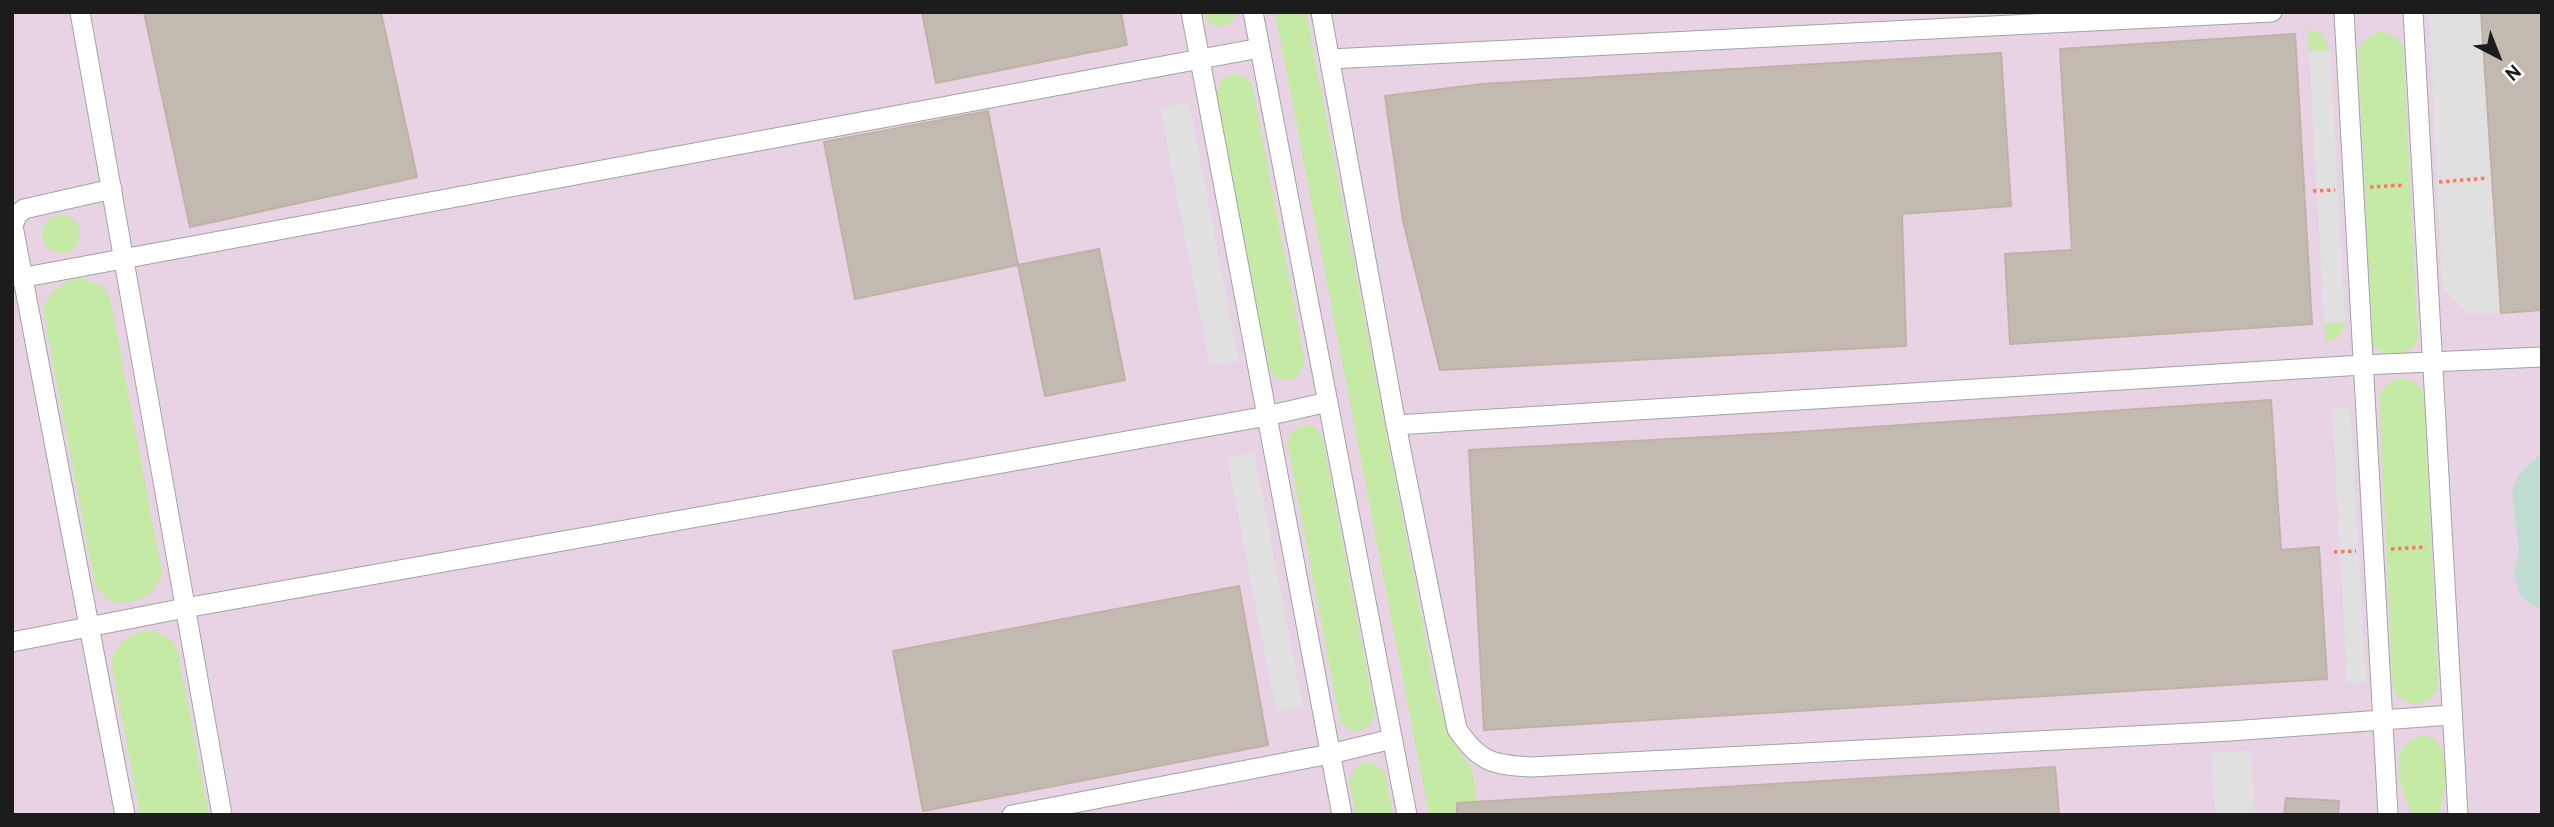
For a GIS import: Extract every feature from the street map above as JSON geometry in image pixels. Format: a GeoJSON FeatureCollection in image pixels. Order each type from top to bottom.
{"type":"FeatureCollection","features":[{"type":"Feature","properties":{"kind":"lane"},"geometry":{"type":"LineString","coordinates":[[80,12],[222,815]]}},
{"type":"Feature","properties":{"kind":"lane"},"geometry":{"type":"LineString","coordinates":[[1191,12],[1342,815]]}},
{"type":"Feature","properties":{"kind":"lane"},"geometry":{"type":"LineString","coordinates":[[1254,12],[1407,815]]}},
{"type":"Feature","properties":{"kind":"lane"},"geometry":{"type":"LineString","coordinates":[[1321,12],[1396,425],[1457,729],[1468,746],[1484,760],[1505,766],[1531,767],[2231,731],[2451,715]]}},
{"type":"Feature","properties":{"kind":"lane"},"geometry":{"type":"LineString","coordinates":[[1330,59],[2272,12]]}},
{"type":"Feature","properties":{"kind":"lane"},"geometry":{"type":"LineString","coordinates":[[2344,12],[2388,815]]}},
{"type":"Feature","properties":{"kind":"lane"},"geometry":{"type":"LineString","coordinates":[[2413,12],[2458,815]]}},
{"type":"Feature","properties":{"kind":"lane"},"geometry":{"type":"LineString","coordinates":[[20,278],[1199,57],[1260,48]]}},
{"type":"Feature","properties":{"kind":"lane"},"geometry":{"type":"LineString","coordinates":[[112,189],[24,209],[17,215],[13,226],[20,278],[125,815]]}},
{"type":"Feature","properties":{"kind":"lane"},"geometry":{"type":"LineString","coordinates":[[1396,425],[2362,365],[2542,357]]}},
{"type":"Feature","properties":{"kind":"lane"},"geometry":{"type":"LineString","coordinates":[[12,642],[185,608],[1267,416],[1328,402]]}},
{"type":"Feature","properties":{"kind":"lane"},"geometry":{"type":"LineString","coordinates":[[1012,815],[1330,754],[1392,739]]}},
{"type":"Feature","properties":{"kind":"path"},"geometry":{"type":"LineString","coordinates":[[2437,182],[2488,178]]}},
{"type":"Feature","properties":{"kind":"path"},"geometry":{"type":"LineString","coordinates":[[2365,187],[2410,184]]}},
{"type":"Feature","properties":{"kind":"path"},"geometry":{"type":"LineString","coordinates":[[2313,191],[2337,190]]}},
{"type":"Feature","properties":{"kind":"path"},"geometry":{"type":"LineString","coordinates":[[2386,549],[2431,547]]}},
{"type":"Feature","properties":{"kind":"path"},"geometry":{"type":"LineString","coordinates":[[2334,552],[2358,551]]}},
{"type":"Feature","properties":{"kind":"shaded area"},"geometry":{"type":"Polygon","coordinates":[[[12,12],[2542,12],[2542,815],[12,815],[12,12]]]}},
{"type":"Feature","properties":{"kind":"shaded area"},"geometry":{"type":"Polygon","coordinates":[[[2429,12],[2481,12],[2501,313],[2468,314],[2442,288],[2429,12]]]}},
{"type":"Feature","properties":{"kind":"shaded area"},"geometry":{"type":"Polygon","coordinates":[[[2330,50],[2345,322],[2324,323],[2309,51],[2330,50]]]}},
{"type":"Feature","properties":{"kind":"shaded area"},"geometry":{"type":"Polygon","coordinates":[[[1189,102],[1239,361],[1210,366],[1160,108],[1189,102]]]}},
{"type":"Feature","properties":{"kind":"shaded area"},"geometry":{"type":"Polygon","coordinates":[[[2350,407],[2366,682],[2347,683],[2332,408],[2350,407]]]}},
{"type":"Feature","properties":{"kind":"shaded area"},"geometry":{"type":"Polygon","coordinates":[[[1254,452],[1303,707],[1276,712],[1227,458],[1254,452]]]}},
{"type":"Feature","properties":{"kind":"shaded area"},"geometry":{"type":"Polygon","coordinates":[[[2251,751],[2255,815],[2215,815],[2211,752],[2251,751]]]}},
{"type":"Feature","properties":{"kind":"green space"},"geometry":{"type":"Polygon","coordinates":[[[1204,12],[1239,12],[1230,24],[1218,27],[1207,21],[1204,12]]]}},
{"type":"Feature","properties":{"kind":"green space"},"geometry":{"type":"Polygon","coordinates":[[[1275,12],[1306,12],[1437,699],[1451,739],[1472,769],[1479,815],[1429,815],[1275,12]]]}},
{"type":"Feature","properties":{"kind":"green space"},"geometry":{"type":"Polygon","coordinates":[[[2308,29],[2321,33],[2330,50],[2309,51],[2308,29]]]}},
{"type":"Feature","properties":{"kind":"green space"},"geometry":{"type":"Polygon","coordinates":[[[2381,31],[2394,36],[2403,45],[2418,342],[2402,356],[2388,356],[2372,344],[2358,48],[2369,36],[2381,31]]]}},
{"type":"Feature","properties":{"kind":"green space"},"geometry":{"type":"Polygon","coordinates":[[[1232,74],[1243,75],[1252,84],[1305,362],[1298,375],[1287,380],[1278,379],[1269,369],[1216,91],[1222,80],[1232,74]]]}},
{"type":"Feature","properties":{"kind":"green space"},"geometry":{"type":"Polygon","coordinates":[[[61,215],[75,220],[80,234],[75,248],[61,253],[47,248],[42,234],[47,220],[61,215]]]}},
{"type":"Feature","properties":{"kind":"green space"},"geometry":{"type":"Polygon","coordinates":[[[84,278],[102,287],[110,297],[162,572],[159,581],[148,594],[126,603],[109,601],[95,585],[43,310],[58,287],[84,278]]]}},
{"type":"Feature","properties":{"kind":"green space"},"geometry":{"type":"Polygon","coordinates":[[[2345,322],[2340,335],[2326,343],[2324,323],[2345,322]]]}},
{"type":"Feature","properties":{"kind":"green space"},"geometry":{"type":"Polygon","coordinates":[[[2401,378],[2415,382],[2424,392],[2438,688],[2429,699],[2416,705],[2403,700],[2393,691],[2379,394],[2389,383],[2401,378]]]}},
{"type":"Feature","properties":{"kind":"green space"},"geometry":{"type":"Polygon","coordinates":[[[1302,425],[1313,426],[1322,435],[1375,714],[1368,726],[1358,731],[1348,730],[1340,721],[1287,442],[1292,431],[1302,425]]]}},
{"type":"Feature","properties":{"kind":"green space"},"geometry":{"type":"Polygon","coordinates":[[[2542,453],[2542,612],[2521,596],[2514,575],[2519,550],[2512,493],[2519,474],[2542,453]]]}},
{"type":"Feature","properties":{"kind":"green space"},"geometry":{"type":"Polygon","coordinates":[[[152,630],[170,639],[177,648],[209,815],[140,815],[111,661],[117,648],[126,639],[152,630]]]}},
{"type":"Feature","properties":{"kind":"green space"},"geometry":{"type":"Polygon","coordinates":[[[2421,735],[2435,739],[2444,756],[2446,776],[2439,815],[2412,815],[2400,781],[2398,770],[2402,749],[2409,741],[2421,735]]]}},
{"type":"Feature","properties":{"kind":"green space"},"geometry":{"type":"Polygon","coordinates":[[[1371,761],[1385,772],[1393,815],[1356,815],[1349,779],[1359,764],[1371,761]]]}},
{"type":"Feature","properties":{"kind":"building"},"geometry":{"type":"Polygon","coordinates":[[[144,12],[381,12],[417,177],[190,227],[144,12]]]}},
{"type":"Feature","properties":{"kind":"building"},"geometry":{"type":"Polygon","coordinates":[[[922,12],[1121,12],[1127,45],[936,83],[922,12]]]}},
{"type":"Feature","properties":{"kind":"building"},"geometry":{"type":"Polygon","coordinates":[[[2481,12],[2542,12],[2542,310],[2501,313],[2481,12]]]}},
{"type":"Feature","properties":{"kind":"building"},"geometry":{"type":"Polygon","coordinates":[[[2295,34],[2312,324],[2010,344],[2005,254],[2072,250],[2060,49],[2295,34]]]}},
{"type":"Feature","properties":{"kind":"building"},"geometry":{"type":"Polygon","coordinates":[[[2001,53],[2011,206],[1902,214],[1906,346],[1440,370],[1403,221],[1385,96],[1482,84],[2001,53]]]}},
{"type":"Feature","properties":{"kind":"building"},"geometry":{"type":"Polygon","coordinates":[[[988,111],[1018,265],[855,299],[824,142],[988,111]]]}},
{"type":"Feature","properties":{"kind":"building"},"geometry":{"type":"Polygon","coordinates":[[[1099,249],[1125,380],[1045,396],[1018,265],[1099,249]]]}},
{"type":"Feature","properties":{"kind":"building"},"geometry":{"type":"Polygon","coordinates":[[[2271,400],[2281,550],[2319,547],[2327,679],[1484,730],[1469,450],[1798,432],[2271,400]]]}},
{"type":"Feature","properties":{"kind":"building"},"geometry":{"type":"Polygon","coordinates":[[[1239,586],[1268,745],[923,811],[893,651],[1239,586]]]}},
{"type":"Feature","properties":{"kind":"building"},"geometry":{"type":"Polygon","coordinates":[[[2055,767],[2059,815],[1457,815],[1457,803],[2055,767]]]}},
{"type":"Feature","properties":{"kind":"building"},"geometry":{"type":"Polygon","coordinates":[[[2286,798],[2339,801],[2338,815],[2284,815],[2286,798]]]}}]}
